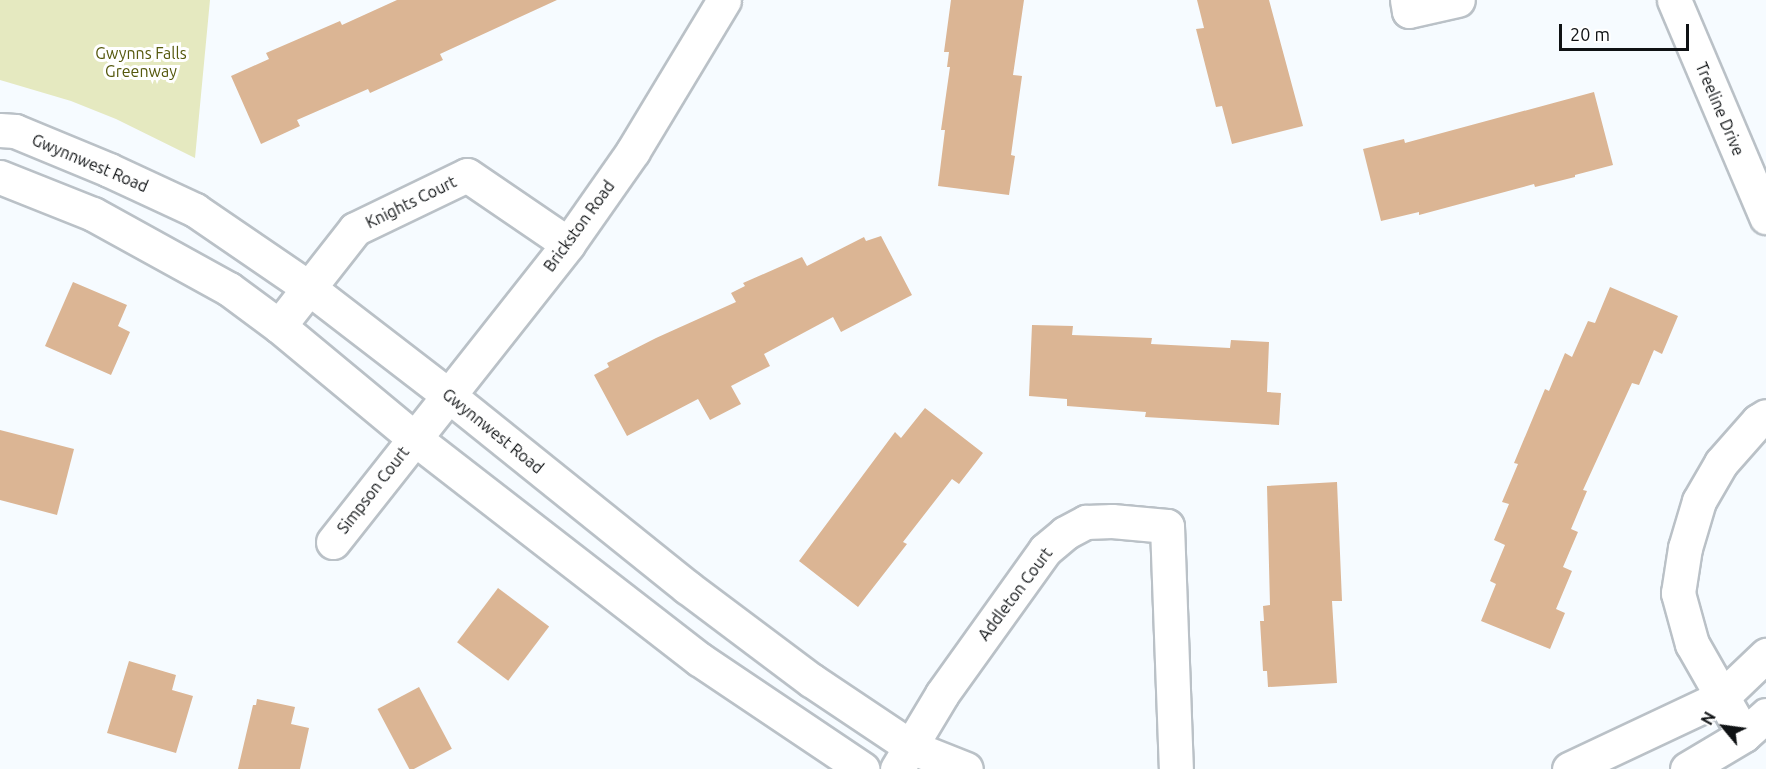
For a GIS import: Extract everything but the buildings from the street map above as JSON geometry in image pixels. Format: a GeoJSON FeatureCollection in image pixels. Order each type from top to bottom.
{"type":"FeatureCollection","features":[{"type":"Feature","properties":{"kind":"street","name":"Brickston Road"},"geometry":{"type":"LineString","coordinates":[[414,438],[568,244],[633,151],[724,0]]}},
{"type":"Feature","properties":{"kind":"street"},"geometry":{"type":"LineString","coordinates":[[1407,0],[1409,11],[1458,0]]}},
{"type":"Feature","properties":{"kind":"street","name":"Treeline Drive"},"geometry":{"type":"LineString","coordinates":[[1674,0],[1766,217]]}},
{"type":"Feature","properties":{"kind":"street","name":"Gwynnwest Road"},"geometry":{"type":"LineString","coordinates":[[0,130],[15,131],[26,135],[195,210],[309,288],[448,395],[687,587],[812,680],[904,758],[966,769]]}},
{"type":"Feature","properties":{"kind":"street","name":"Knights Court"},"geometry":{"type":"LineString","coordinates":[[279,326],[355,229],[467,175],[568,244]]}},
{"type":"Feature","properties":{"kind":"street"},"geometry":{"type":"LineString","coordinates":[[0,177],[93,214],[229,289],[279,326],[414,438],[699,659],[863,769]]}},
{"type":"Feature","properties":{"kind":"street"},"geometry":{"type":"LineString","coordinates":[[1687,769],[1755,725],[1722,697],[1692,644],[1678,593],[1683,559],[1700,501],[1721,463],[1766,416]]}},
{"type":"Feature","properties":{"kind":"street","name":"Simpson Court"},"geometry":{"type":"LineString","coordinates":[[333,542],[414,438]]}},
{"type":"Feature","properties":{"kind":"street","name":"Addleton Court"},"geometry":{"type":"LineString","coordinates":[[904,758],[942,694],[1045,550],[1065,533],[1086,522],[1123,522],[1167,526],[1176,769]]}},
{"type":"Feature","properties":{"kind":"street"},"geometry":{"type":"LineString","coordinates":[[1569,769],[1722,697],[1766,655]]}},
{"type":"Feature","properties":{"kind":"green space","name":"Gwynns Falls Greenway"},"geometry":{"type":"Polygon","coordinates":[[[0,0],[210,0],[195,158],[116,119],[71,101],[0,80],[0,0]]]}}]}
